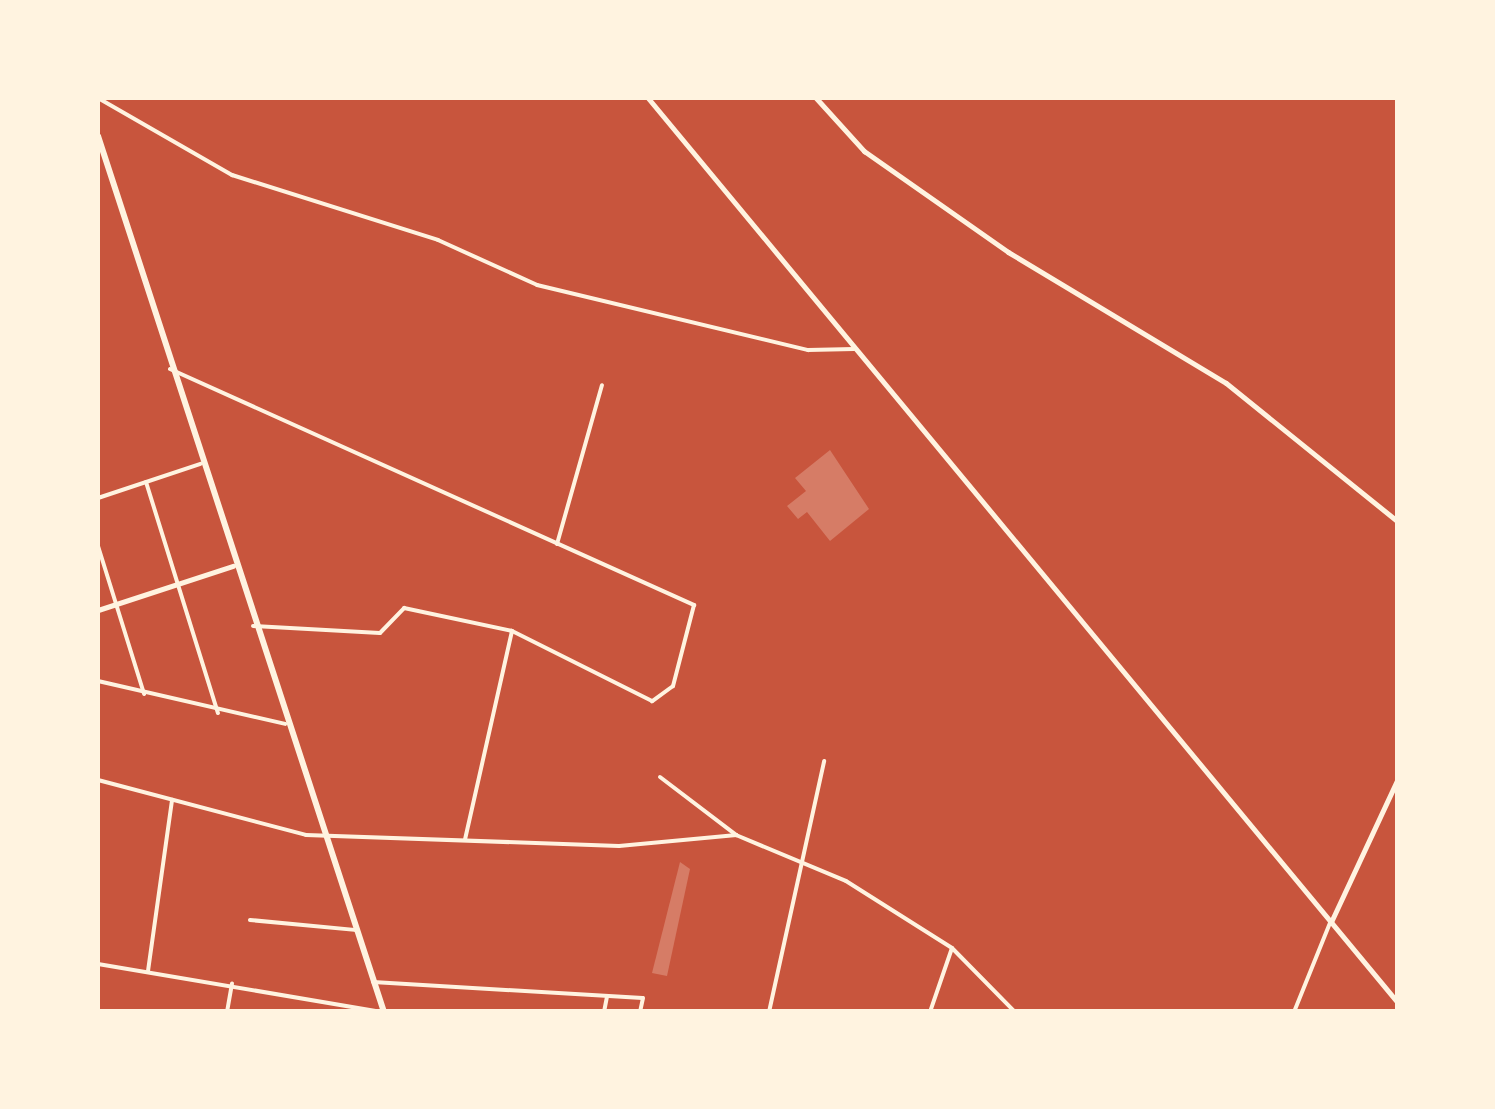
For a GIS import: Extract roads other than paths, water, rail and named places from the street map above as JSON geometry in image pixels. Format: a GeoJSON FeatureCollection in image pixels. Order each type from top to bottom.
{"type":"FeatureCollection","features":[{"type":"Feature","properties":{"kind":"main road"},"geometry":{"type":"LineString","coordinates":[[648,98],[1398,1003]]}},
{"type":"Feature","properties":{"kind":"main road"},"geometry":{"type":"LineString","coordinates":[[816,98],[864,151],[1008,252],[1226,383],[1398,522]]}},
{"type":"Feature","properties":{"kind":"main road"},"geometry":{"type":"LineString","coordinates":[[98,136],[233,566],[384,1012]]}},
{"type":"Feature","properties":{"kind":"main road"},"geometry":{"type":"LineString","coordinates":[[98,610],[233,566]]}},
{"type":"Feature","properties":{"kind":"main road"},"geometry":{"type":"LineString","coordinates":[[1331,922],[1398,778]]}},
{"type":"Feature","properties":{"kind":"street"},"geometry":{"type":"LineString","coordinates":[[98,98],[232,176],[438,240],[537,285],[808,350],[854,349]]}},
{"type":"Feature","properties":{"kind":"street"},"geometry":{"type":"LineString","coordinates":[[170,369],[387,459],[557,544],[691,600],[673,686],[642,701],[512,631],[404,608],[380,634],[253,626]]}},
{"type":"Feature","properties":{"kind":"street"},"geometry":{"type":"LineString","coordinates":[[557,544],[602,384]]}},
{"type":"Feature","properties":{"kind":"street"},"geometry":{"type":"LineString","coordinates":[[98,498],[200,464]]}},
{"type":"Feature","properties":{"kind":"street"},"geometry":{"type":"LineString","coordinates":[[146,482],[218,713]]}},
{"type":"Feature","properties":{"kind":"street"},"geometry":{"type":"LineString","coordinates":[[98,546],[144,694]]}},
{"type":"Feature","properties":{"kind":"street"},"geometry":{"type":"LineString","coordinates":[[465,840],[512,631]]}},
{"type":"Feature","properties":{"kind":"street"},"geometry":{"type":"LineString","coordinates":[[98,681],[218,713],[285,724]]}},
{"type":"Feature","properties":{"kind":"street"},"geometry":{"type":"LineString","coordinates":[[769,1012],[795,862],[824,761]]}},
{"type":"Feature","properties":{"kind":"street"},"geometry":{"type":"LineString","coordinates":[[660,777],[736,835],[897,907],[952,948],[1015,1012]]}},
{"type":"Feature","properties":{"kind":"street"},"geometry":{"type":"LineString","coordinates":[[98,780],[322,835],[619,846],[736,835]]}},
{"type":"Feature","properties":{"kind":"street"},"geometry":{"type":"LineString","coordinates":[[148,971],[172,800]]}},
{"type":"Feature","properties":{"kind":"street"},"geometry":{"type":"LineString","coordinates":[[250,920],[355,930]]}},
{"type":"Feature","properties":{"kind":"street"},"geometry":{"type":"LineString","coordinates":[[1294,1012],[1331,922]]}},
{"type":"Feature","properties":{"kind":"street"},"geometry":{"type":"LineString","coordinates":[[930,1012],[952,948]]}},
{"type":"Feature","properties":{"kind":"street"},"geometry":{"type":"LineString","coordinates":[[98,964],[232,983],[384,1012]]}},
{"type":"Feature","properties":{"kind":"street"},"geometry":{"type":"LineString","coordinates":[[373,982],[643,998],[640,1012]]}},
{"type":"Feature","properties":{"kind":"street"},"geometry":{"type":"LineString","coordinates":[[227,1012],[232,983]]}},
{"type":"Feature","properties":{"kind":"street"},"geometry":{"type":"LineString","coordinates":[[604,1012],[607,996]]}}]}
